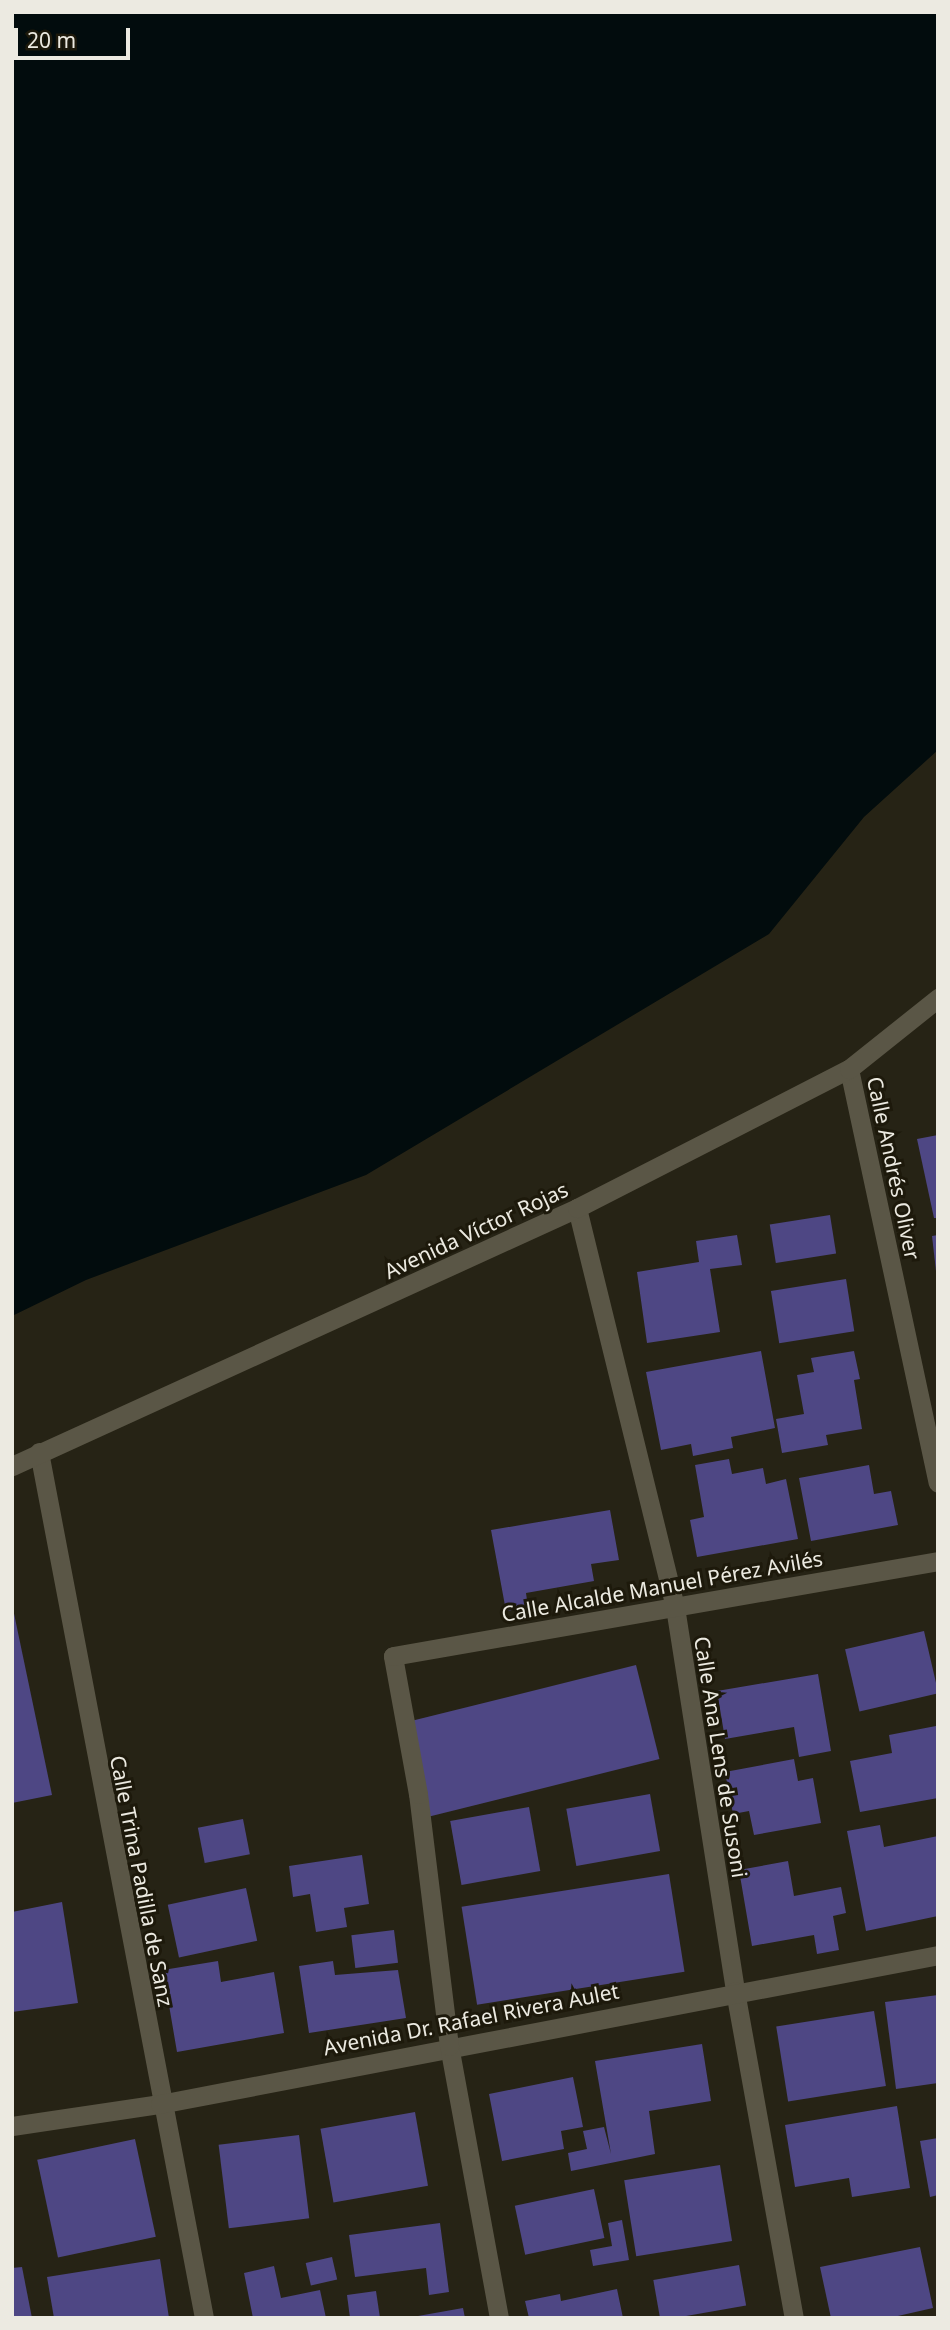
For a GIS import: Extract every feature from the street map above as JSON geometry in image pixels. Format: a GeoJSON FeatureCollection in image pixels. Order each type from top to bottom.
{"type":"FeatureCollection","features":[{"type":"Feature","properties":{"kind":"street","name":"Avenida Víctor Rojas"},"geometry":{"type":"LineString","coordinates":[[12,1466],[577,1208],[849,1069],[938,998]]}},
{"type":"Feature","properties":{"kind":"street","name":"Calle Andrés Oliver"},"geometry":{"type":"LineString","coordinates":[[849,1069],[938,1483]]}},
{"type":"Feature","properties":{"kind":"street","name":"Calle Ana Lens de Susoni"},"geometry":{"type":"LineString","coordinates":[[577,1208],[675,1607],[735,1991],[794,2318]]}},
{"type":"Feature","properties":{"kind":"street","name":"Calle Trina Padilla de Sanz"},"geometry":{"type":"LineString","coordinates":[[39,1452],[160,2104],[204,2318]]}},
{"type":"Feature","properties":{"kind":"street","name":"Calle Alcalde Manuel Pérez Avilés"},"geometry":{"type":"LineString","coordinates":[[449,2046],[418,1794],[393,1656],[938,1561]]}},
{"type":"Feature","properties":{"kind":"street","name":"Avenida Dr. Rafael Rivera Aulet"},"geometry":{"type":"LineString","coordinates":[[12,2126],[160,2104],[735,1991],[938,1955]]}},
{"type":"Feature","properties":{"kind":"street"},"geometry":{"type":"LineString","coordinates":[[449,2046],[499,2318]]}},
{"type":"Feature","properties":{"kind":"shaded area"},"geometry":{"type":"Polygon","coordinates":[[[12,12],[938,12],[938,750],[864,817],[769,934],[366,1175],[86,1280],[12,1316],[12,12]]]}},
{"type":"Feature","properties":{"kind":"building"},"geometry":{"type":"Polygon","coordinates":[[[938,1135],[938,1218],[934,1218],[917,1139],[938,1135]]]}},
{"type":"Feature","properties":{"kind":"building"},"geometry":{"type":"Polygon","coordinates":[[[830,1215],[836,1254],[776,1263],[770,1225],[830,1215]]]}},
{"type":"Feature","properties":{"kind":"building"},"geometry":{"type":"Polygon","coordinates":[[[737,1235],[742,1265],[710,1269],[720,1332],[647,1343],[637,1272],[699,1262],[696,1241],[737,1235]]]}},
{"type":"Feature","properties":{"kind":"building"},"geometry":{"type":"Polygon","coordinates":[[[938,1235],[938,1271],[936,1271],[932,1236],[938,1235]]]}},
{"type":"Feature","properties":{"kind":"building"},"geometry":{"type":"Polygon","coordinates":[[[846,1279],[854,1331],[779,1343],[771,1291],[846,1279]]]}},
{"type":"Feature","properties":{"kind":"building"},"geometry":{"type":"Polygon","coordinates":[[[761,1351],[775,1428],[731,1437],[733,1448],[693,1456],[691,1444],[661,1450],[646,1372],[761,1351]]]}},
{"type":"Feature","properties":{"kind":"building"},"geometry":{"type":"Polygon","coordinates":[[[854,1351],[860,1379],[854,1380],[862,1429],[826,1435],[828,1445],[782,1453],[776,1419],[804,1414],[797,1375],[814,1372],[811,1358],[854,1351]]]}},
{"type":"Feature","properties":{"kind":"building"},"geometry":{"type":"Polygon","coordinates":[[[729,1459],[732,1474],[763,1468],[766,1484],[786,1479],[798,1539],[697,1557],[690,1520],[704,1517],[695,1465],[729,1459]]]}},
{"type":"Feature","properties":{"kind":"building"},"geometry":{"type":"Polygon","coordinates":[[[869,1465],[874,1494],[891,1491],[898,1525],[811,1541],[799,1478],[869,1465]]]}},
{"type":"Feature","properties":{"kind":"building"},"geometry":{"type":"Polygon","coordinates":[[[610,1510],[619,1560],[591,1564],[594,1581],[526,1593],[528,1607],[506,1611],[491,1530],[610,1510]]]}},
{"type":"Feature","properties":{"kind":"building"},"geometry":{"type":"Polygon","coordinates":[[[12,1604],[52,1795],[12,1803],[12,1604]]]}},
{"type":"Feature","properties":{"kind":"building"},"geometry":{"type":"Polygon","coordinates":[[[924,1631],[938,1693],[859,1712],[845,1649],[924,1631]]]}},
{"type":"Feature","properties":{"kind":"building"},"geometry":{"type":"Polygon","coordinates":[[[636,1665],[659,1759],[430,1816],[406,1722],[636,1665]]]}},
{"type":"Feature","properties":{"kind":"building"},"geometry":{"type":"Polygon","coordinates":[[[818,1674],[831,1751],[799,1757],[794,1727],[725,1739],[717,1691],[818,1674]]]}},
{"type":"Feature","properties":{"kind":"building"},"geometry":{"type":"Polygon","coordinates":[[[936,1726],[938,1798],[860,1812],[850,1761],[892,1753],[889,1735],[936,1726]]]}},
{"type":"Feature","properties":{"kind":"building"},"geometry":{"type":"Polygon","coordinates":[[[794,1759],[798,1781],[813,1778],[821,1823],[754,1835],[749,1811],[733,1814],[725,1772],[794,1759]]]}},
{"type":"Feature","properties":{"kind":"building"},"geometry":{"type":"Polygon","coordinates":[[[650,1794],[660,1851],[576,1866],[566,1809],[650,1794]]]}},
{"type":"Feature","properties":{"kind":"building"},"geometry":{"type":"Polygon","coordinates":[[[529,1807],[540,1871],[462,1885],[450,1821],[529,1807]]]}},
{"type":"Feature","properties":{"kind":"building"},"geometry":{"type":"Polygon","coordinates":[[[243,1819],[250,1854],[205,1863],[198,1828],[243,1819]]]}},
{"type":"Feature","properties":{"kind":"building"},"geometry":{"type":"Polygon","coordinates":[[[880,1825],[884,1847],[938,1836],[938,1916],[866,1931],[847,1831],[880,1825]]]}},
{"type":"Feature","properties":{"kind":"building"},"geometry":{"type":"Polygon","coordinates":[[[362,1855],[369,1904],[344,1908],[347,1927],[316,1932],[310,1894],[293,1897],[289,1866],[362,1855]]]}},
{"type":"Feature","properties":{"kind":"building"},"geometry":{"type":"Polygon","coordinates":[[[788,1861],[794,1896],[841,1887],[846,1913],[833,1916],[839,1950],[817,1954],[814,1935],[752,1946],[739,1870],[788,1861]]]}},
{"type":"Feature","properties":{"kind":"building"},"geometry":{"type":"Polygon","coordinates":[[[669,1874],[684,1972],[477,2005],[462,1907],[669,1874]]]}},
{"type":"Feature","properties":{"kind":"building"},"geometry":{"type":"Polygon","coordinates":[[[246,1888],[257,1941],[179,1957],[168,1905],[246,1888]]]}},
{"type":"Feature","properties":{"kind":"building"},"geometry":{"type":"Polygon","coordinates":[[[62,1902],[78,2003],[12,2012],[12,1912],[62,1902]]]}},
{"type":"Feature","properties":{"kind":"building"},"geometry":{"type":"Polygon","coordinates":[[[394,1930],[398,1963],[355,1968],[351,1935],[394,1930]]]}},
{"type":"Feature","properties":{"kind":"building"},"geometry":{"type":"Polygon","coordinates":[[[218,1961],[221,1982],[274,1972],[284,2033],[177,2052],[163,1970],[218,1961]]]}},
{"type":"Feature","properties":{"kind":"building"},"geometry":{"type":"Polygon","coordinates":[[[333,1961],[335,1975],[398,1970],[406,2018],[309,2033],[299,1966],[333,1961]]]}},
{"type":"Feature","properties":{"kind":"building"},"geometry":{"type":"Polygon","coordinates":[[[938,1995],[938,2083],[896,2089],[885,2002],[938,1995]]]}},
{"type":"Feature","properties":{"kind":"building"},"geometry":{"type":"Polygon","coordinates":[[[874,2011],[886,2086],[788,2102],[776,2026],[874,2011]]]}},
{"type":"Feature","properties":{"kind":"building"},"geometry":{"type":"Polygon","coordinates":[[[702,2044],[711,2101],[649,2111],[655,2154],[571,2171],[568,2153],[587,2149],[583,2131],[604,2127],[611,2154],[595,2061],[702,2044]]]}},
{"type":"Feature","properties":{"kind":"building"},"geometry":{"type":"Polygon","coordinates":[[[573,2077],[583,2127],[561,2131],[564,2149],[502,2161],[489,2094],[573,2077]]]}},
{"type":"Feature","properties":{"kind":"building"},"geometry":{"type":"Polygon","coordinates":[[[897,2106],[910,2188],[852,2197],[849,2178],[795,2187],[785,2125],[897,2106]]]}},
{"type":"Feature","properties":{"kind":"building"},"geometry":{"type":"Polygon","coordinates":[[[415,2112],[428,2186],[333,2203],[320,2129],[415,2112]]]}},
{"type":"Feature","properties":{"kind":"building"},"geometry":{"type":"Polygon","coordinates":[[[299,2135],[309,2218],[229,2228],[219,2145],[299,2135]]]}},
{"type":"Feature","properties":{"kind":"building"},"geometry":{"type":"Polygon","coordinates":[[[938,2138],[938,2195],[930,2197],[920,2141],[938,2138]]]}},
{"type":"Feature","properties":{"kind":"building"},"geometry":{"type":"Polygon","coordinates":[[[135,2139],[156,2237],[58,2258],[37,2160],[135,2139]]]}},
{"type":"Feature","properties":{"kind":"building"},"geometry":{"type":"Polygon","coordinates":[[[720,2165],[732,2241],[636,2256],[624,2180],[720,2165]]]}},
{"type":"Feature","properties":{"kind":"building"},"geometry":{"type":"Polygon","coordinates":[[[594,2189],[604,2238],[525,2255],[515,2206],[594,2189]]]}},
{"type":"Feature","properties":{"kind":"building"},"geometry":{"type":"Polygon","coordinates":[[[622,2220],[629,2260],[593,2266],[590,2250],[612,2246],[608,2223],[622,2220]]]}},
{"type":"Feature","properties":{"kind":"building"},"geometry":{"type":"Polygon","coordinates":[[[440,2223],[449,2292],[429,2295],[426,2268],[355,2277],[349,2235],[440,2223]]]}},
{"type":"Feature","properties":{"kind":"building"},"geometry":{"type":"Polygon","coordinates":[[[920,2247],[933,2308],[889,2318],[831,2318],[820,2267],[920,2247]]]}},
{"type":"Feature","properties":{"kind":"building"},"geometry":{"type":"Polygon","coordinates":[[[332,2257],[337,2279],[311,2285],[306,2263],[332,2257]]]}},
{"type":"Feature","properties":{"kind":"building"},"geometry":{"type":"Polygon","coordinates":[[[160,2259],[169,2318],[54,2318],[47,2277],[160,2259]]]}},
{"type":"Feature","properties":{"kind":"building"},"geometry":{"type":"Polygon","coordinates":[[[739,2265],[746,2305],[675,2318],[660,2318],[653,2280],[739,2265]]]}},
{"type":"Feature","properties":{"kind":"building"},"geometry":{"type":"Polygon","coordinates":[[[274,2266],[281,2298],[320,2290],[326,2318],[253,2318],[244,2273],[274,2266]]]}},
{"type":"Feature","properties":{"kind":"building"},"geometry":{"type":"Polygon","coordinates":[[[22,2267],[32,2318],[12,2318],[12,2268],[22,2267]]]}},
{"type":"Feature","properties":{"kind":"building"},"geometry":{"type":"Polygon","coordinates":[[[617,2289],[623,2318],[529,2318],[525,2301],[560,2294],[561,2301],[617,2289]]]}},
{"type":"Feature","properties":{"kind":"building"},"geometry":{"type":"Polygon","coordinates":[[[376,2291],[380,2318],[350,2318],[347,2295],[376,2291]]]}},
{"type":"Feature","properties":{"kind":"building"},"geometry":{"type":"Polygon","coordinates":[[[463,2308],[465,2318],[418,2318],[418,2316],[463,2308]]]}}]}
